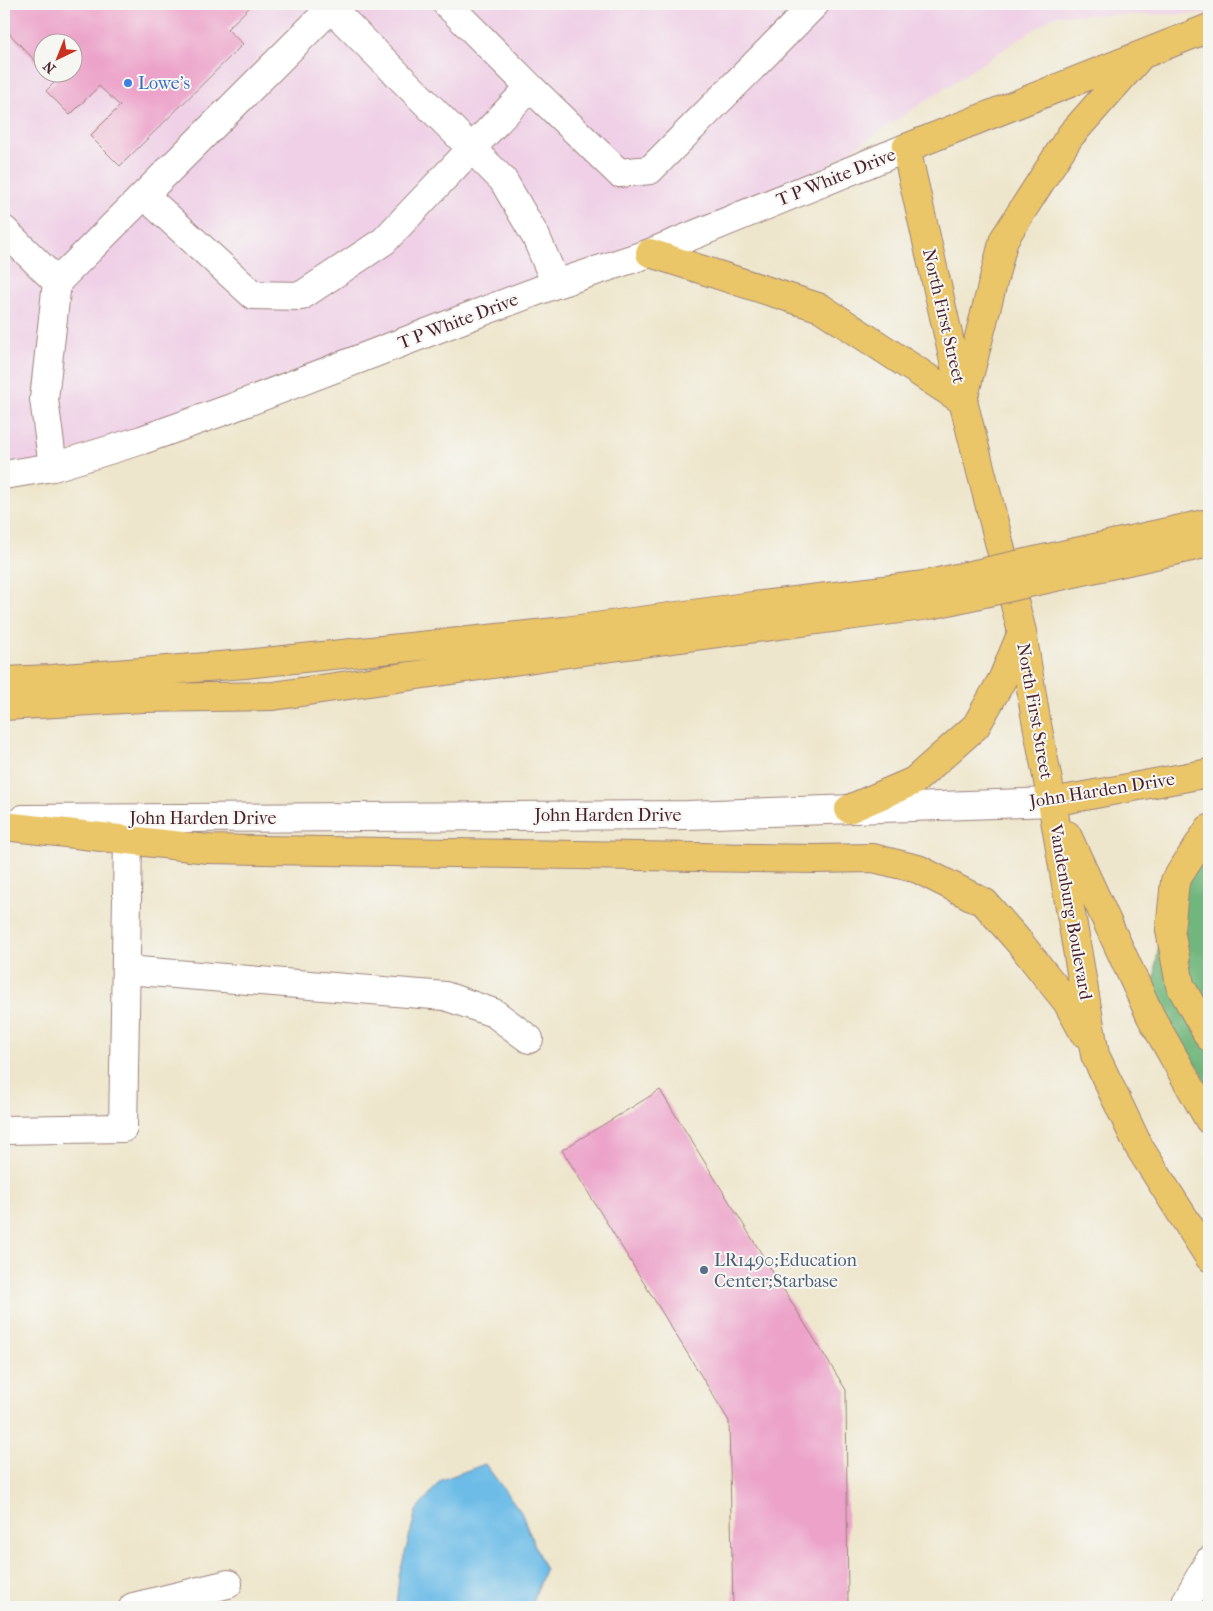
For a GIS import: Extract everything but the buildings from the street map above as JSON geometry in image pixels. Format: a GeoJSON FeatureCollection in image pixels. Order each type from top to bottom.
{"type":"FeatureCollection","features":[{"type":"Feature","properties":{"kind":"main road"},"geometry":{"type":"LineString","coordinates":[[906,148],[1209,28]]}},
{"type":"Feature","properties":{"kind":"main road"},"geometry":{"type":"LineString","coordinates":[[650,253],[821,308],[963,401],[1004,239],[1070,136],[1141,56]]}},
{"type":"Feature","properties":{"kind":"main road","name":"North First Street"},"geometry":{"type":"LineString","coordinates":[[906,148],[963,401],[1022,632],[1052,802]]}},
{"type":"Feature","properties":{"kind":"main road"},"geometry":{"type":"LineString","coordinates":[[4,681],[245,664],[556,632],[745,607],[927,595],[1209,523]]}},
{"type":"Feature","properties":{"kind":"main road"},"geometry":{"type":"LineString","coordinates":[[4,706],[142,698],[272,696],[575,652],[927,595],[1209,543]]}},
{"type":"Feature","properties":{"kind":"main road"},"geometry":{"type":"LineString","coordinates":[[849,809],[914,781],[976,726],[1003,678],[1022,632]]}},
{"type":"Feature","properties":{"kind":"main road","name":"John Harden Drive"},"geometry":{"type":"LineString","coordinates":[[1052,802],[1209,773]]}},
{"type":"Feature","properties":{"kind":"main road","name":"Vandenburg Boulevard"},"geometry":{"type":"LineString","coordinates":[[1052,802],[1095,1054],[1139,1147],[1209,1257]]}},
{"type":"Feature","properties":{"kind":"main road","name":"Vandenburg Boulevard"},"geometry":{"type":"LineString","coordinates":[[1052,802],[1151,1017],[1209,1120]]}},
{"type":"Feature","properties":{"kind":"main road"},"geometry":{"type":"LineString","coordinates":[[4,826],[208,850],[814,859],[873,858],[918,869],[985,903],[1067,1002],[1095,1054]]}},
{"type":"Feature","properties":{"kind":"main road"},"geometry":{"type":"LineString","coordinates":[[1209,829],[1175,881],[1170,930],[1180,985],[1209,1037]]}},
{"type":"Feature","properties":{"kind":"street"},"geometry":{"type":"LineString","coordinates":[[447,4],[619,173],[650,170],[815,4]]}},
{"type":"Feature","properties":{"kind":"street"},"geometry":{"type":"LineString","coordinates":[[53,467],[44,399],[57,282],[333,6],[471,149],[504,180],[536,237],[556,284]]}},
{"type":"Feature","properties":{"kind":"street"},"geometry":{"type":"LineString","coordinates":[[144,195],[253,295],[301,296],[384,240],[530,87]]}},
{"type":"Feature","properties":{"kind":"street","name":"T P White Drive"},"geometry":{"type":"LineString","coordinates":[[4,475],[53,467],[142,440],[229,409],[556,284],[650,253],[906,148]]}},
{"type":"Feature","properties":{"kind":"street"},"geometry":{"type":"LineString","coordinates":[[4,230],[57,282]]}},
{"type":"Feature","properties":{"kind":"street","name":"John Harden Drive"},"geometry":{"type":"LineString","coordinates":[[4,819],[688,815],[1052,802]]}},
{"type":"Feature","properties":{"kind":"street"},"geometry":{"type":"LineString","coordinates":[[4,1130],[123,1128],[128,840]]}},
{"type":"Feature","properties":{"kind":"street"},"geometry":{"type":"LineString","coordinates":[[126,970],[445,996],[494,1013],[529,1039]]}},
{"type":"Feature","properties":{"kind":"street"},"geometry":{"type":"LineString","coordinates":[[1185,1607],[1209,1561]]}},
{"type":"Feature","properties":{"kind":"street"},"geometry":{"type":"LineString","coordinates":[[133,1607],[228,1584]]}},
{"type":"Feature","properties":{"kind":"shaded area"},"geometry":{"type":"Polygon","coordinates":[[[4,4],[1209,4],[1209,14],[1056,15],[766,206],[4,475],[4,4]]]}},
{"type":"Feature","properties":{"kind":"green space"},"geometry":{"type":"Polygon","coordinates":[[[1209,818],[1209,1120],[1151,1017],[1156,964],[1166,898],[1209,818]]]}},
{"type":"Feature","properties":{"kind":"water"},"geometry":{"type":"Polygon","coordinates":[[[485,1464],[521,1512],[545,1570],[531,1607],[396,1607],[399,1576],[416,1511],[441,1480],[485,1464]]]}},
{"type":"Feature","properties":{"kind":"place","name":"Lowe's"},"geometry":{"type":"Point","coordinates":[128,83]}},
{"type":"Feature","properties":{"kind":"place","name":"LR1490;Education Center;Starbase"},"geometry":{"type":"Point","coordinates":[704,1270]}}]}
